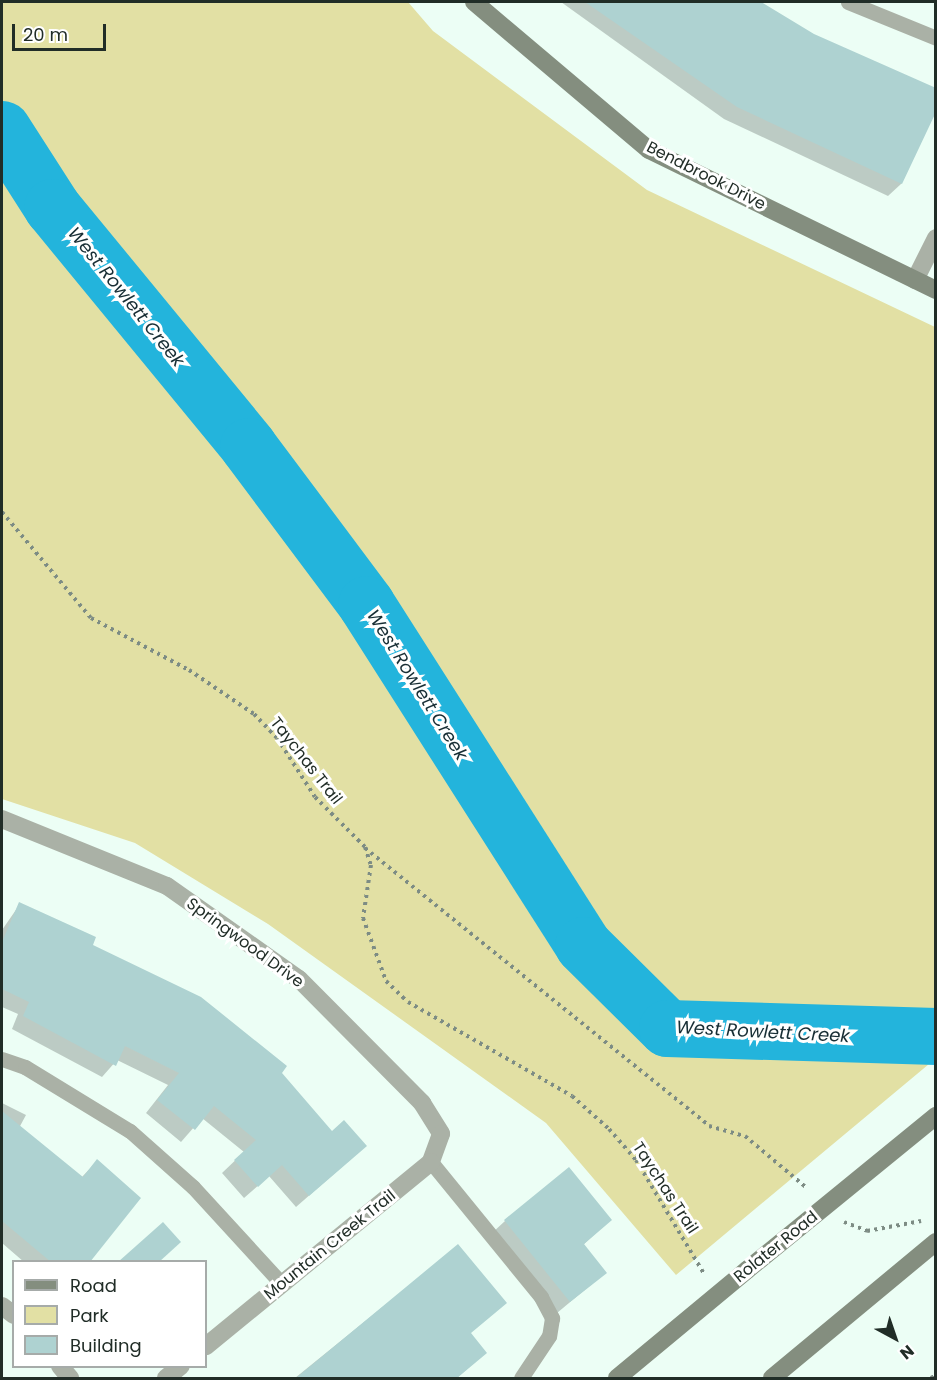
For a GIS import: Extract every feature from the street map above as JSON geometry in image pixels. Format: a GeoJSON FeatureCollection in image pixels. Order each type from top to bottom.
{"type":"FeatureCollection","features":[{"type":"Feature","properties":{"kind":"main road","name":"Bendbrook Drive"},"geometry":{"type":"LineString","coordinates":[[474,2],[649,150],[936,290]]}},
{"type":"Feature","properties":{"kind":"main road","name":"Rolater Road"},"geometry":{"type":"LineString","coordinates":[[617,1378],[936,1116]]}},
{"type":"Feature","properties":{"kind":"main road"},"geometry":{"type":"LineString","coordinates":[[771,1378],[936,1242]]}},
{"type":"Feature","properties":{"kind":"street"},"geometry":{"type":"LineString","coordinates":[[915,280],[936,238]]}},
{"type":"Feature","properties":{"kind":"street","name":"Springwood Drive"},"geometry":{"type":"LineString","coordinates":[[2,819],[167,886],[299,979],[422,1103],[441,1134],[431,1162]]}},
{"type":"Feature","properties":{"kind":"street","name":"Mountain Creek Trail"},"geometry":{"type":"LineString","coordinates":[[207,1345],[431,1162]]}},
{"type":"Feature","properties":{"kind":"street"},"geometry":{"type":"LineString","coordinates":[[166,1378],[178,1368]]}},
{"type":"Feature","properties":{"kind":"lane"},"geometry":{"type":"LineString","coordinates":[[848,2],[936,38]]}},
{"type":"Feature","properties":{"kind":"lane"},"geometry":{"type":"LineString","coordinates":[[2,1059],[25,1067],[130,1131],[193,1187],[282,1284]]}},
{"type":"Feature","properties":{"kind":"lane"},"geometry":{"type":"LineString","coordinates":[[431,1162],[542,1297],[552,1318],[549,1336],[521,1378]]}},
{"type":"Feature","properties":{"kind":"path","name":"Taychas Trail"},"geometry":{"type":"LineString","coordinates":[[2,512],[91,618],[189,670],[254,714],[277,738],[315,796],[365,848],[371,865],[363,918],[386,981],[408,1002],[572,1096],[609,1129],[636,1160],[703,1272]]}},
{"type":"Feature","properties":{"kind":"path"},"geometry":{"type":"LineString","coordinates":[[365,848],[710,1126],[745,1136],[811,1192]]}},
{"type":"Feature","properties":{"kind":"path"},"geometry":{"type":"LineString","coordinates":[[839,1220],[867,1231],[927,1220]]}},
{"type":"Feature","properties":{"kind":"path"},"geometry":{"type":"LineString","coordinates":[[931,1378],[936,1375]]}},
{"type":"Feature","properties":{"kind":"green space"},"geometry":{"type":"Polygon","coordinates":[[[2,2],[408,2],[433,31],[647,190],[935,327],[935,1059],[676,1275],[546,1123],[268,924],[135,843],[2,799],[2,2]]]}},
{"type":"Feature","properties":{"kind":"building"},"geometry":{"type":"Polygon","coordinates":[[[585,2],[761,2],[814,34],[936,88],[936,112],[902,184],[737,107],[585,2]]]}},
{"type":"Feature","properties":{"kind":"building"},"geometry":{"type":"Polygon","coordinates":[[[19,902],[96,937],[93,945],[201,997],[287,1066],[282,1073],[332,1131],[344,1120],[367,1146],[309,1196],[282,1165],[258,1187],[234,1160],[256,1140],[214,1106],[195,1130],[157,1100],[179,1073],[125,1046],[116,1066],[23,1016],[29,1002],[2,989],[2,942],[19,902]]]}},
{"type":"Feature","properties":{"kind":"building"},"geometry":{"type":"Polygon","coordinates":[[[2,1111],[83,1177],[97,1159],[141,1198],[92,1260],[49,1260],[2,1221],[2,1111]]]}},
{"type":"Feature","properties":{"kind":"building"},"geometry":{"type":"Polygon","coordinates":[[[569,1167],[612,1220],[584,1244],[607,1273],[570,1302],[504,1220],[569,1167]]]}},
{"type":"Feature","properties":{"kind":"building"},"geometry":{"type":"Polygon","coordinates":[[[163,1222],[181,1242],[161,1260],[120,1260],[163,1222]]]}},
{"type":"Feature","properties":{"kind":"building"},"geometry":{"type":"Polygon","coordinates":[[[458,1244],[507,1303],[471,1333],[487,1353],[457,1378],[296,1378],[458,1244]]]}},
{"type":"Feature","properties":{"kind":"waterway","name":"West Rowlett Creek"},"geometry":{"type":"LineString","coordinates":[[2,129],[52,207],[248,446],[366,604],[583,945],[667,1028],[936,1036]]}}]}
